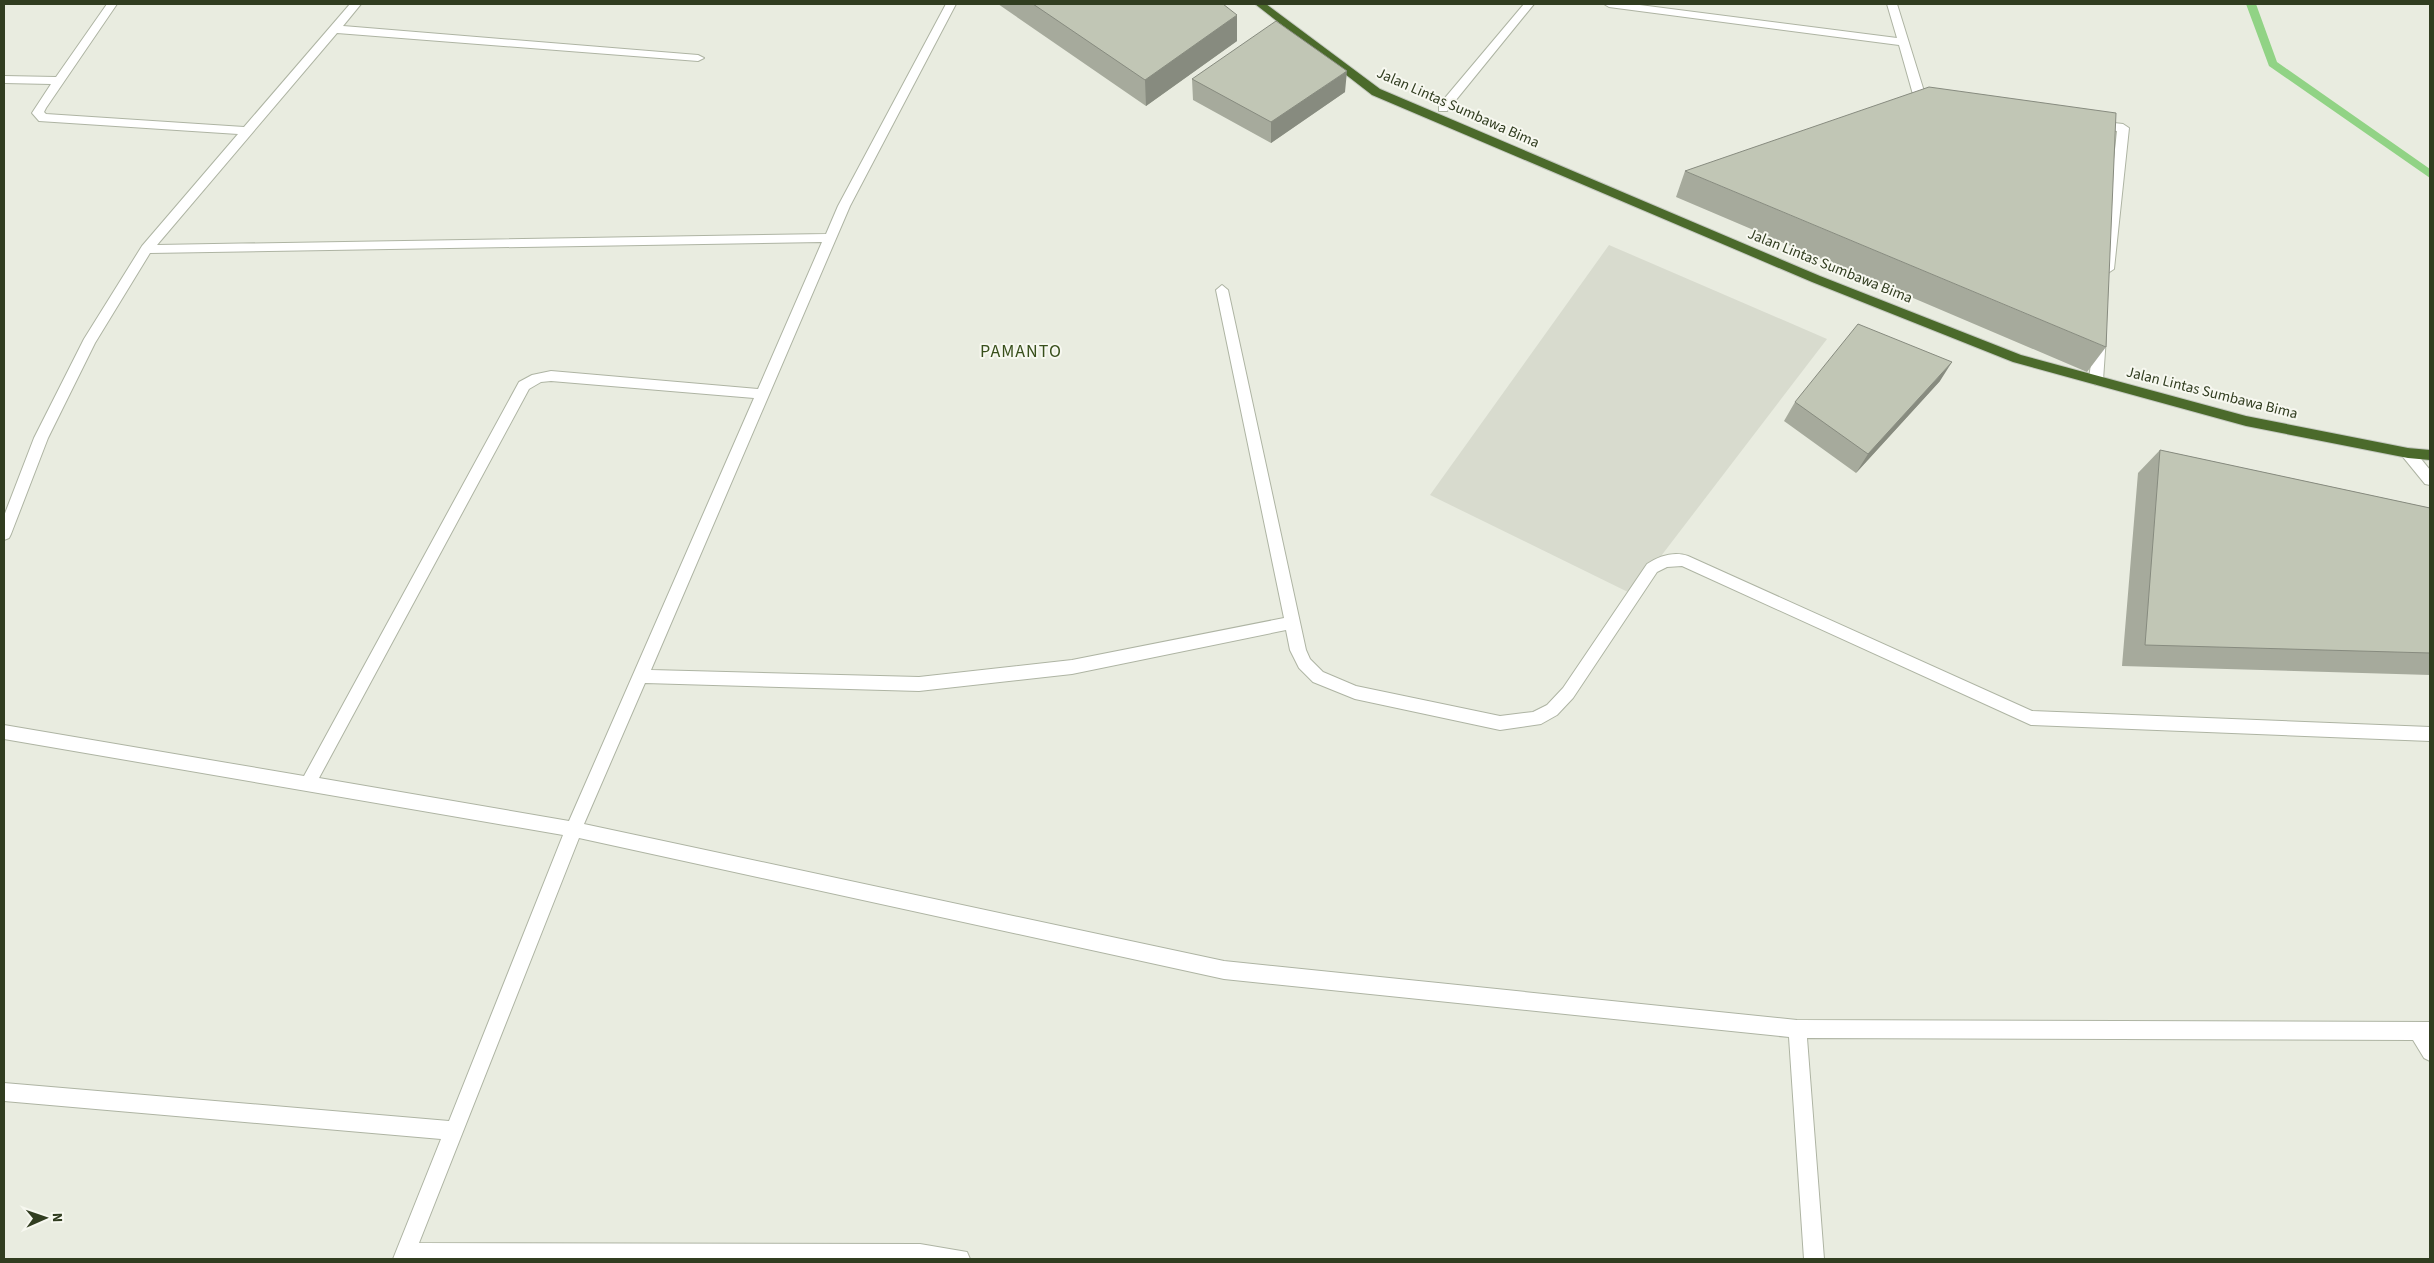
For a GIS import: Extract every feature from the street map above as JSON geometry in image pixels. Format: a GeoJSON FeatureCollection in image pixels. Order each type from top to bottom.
{"type":"FeatureCollection","features":[{"type":"Feature","properties":{"kind":"highway","name":"Jalan Lintas Sumbawa Bima"},"geometry":{"type":"LineString","coordinates":[[1266,5],[1376,92],[1816,279],[2018,359],[2246,421],[2430,455]]}},
{"type":"Feature","properties":{"kind":"street"},"geometry":{"type":"LineString","coordinates":[[112,4],[40,108],[38,113],[43,118],[247,131]]}},
{"type":"Feature","properties":{"kind":"street"},"geometry":{"type":"LineString","coordinates":[[4,534],[41,438],[89,342],[146,249],[356,4]]}},
{"type":"Feature","properties":{"kind":"street"},"geometry":{"type":"LineString","coordinates":[[951,4],[844,206],[830,238],[574,829],[404,1256],[920,1257],[960,1259]]}},
{"type":"Feature","properties":{"kind":"street"},"geometry":{"type":"LineString","coordinates":[[1443,108],[1529,4]]}},
{"type":"Feature","properties":{"kind":"street"},"geometry":{"type":"LineString","coordinates":[[1609,4],[1904,42]]}},
{"type":"Feature","properties":{"kind":"street"},"geometry":{"type":"LineString","coordinates":[[1892,4],[1922,105],[1941,107]]}},
{"type":"Feature","properties":{"kind":"street"},"geometry":{"type":"LineString","coordinates":[[334,29],[698,58]]}},
{"type":"Feature","properties":{"kind":"street"},"geometry":{"type":"LineString","coordinates":[[4,79],[58,81]]}},
{"type":"Feature","properties":{"kind":"street"},"geometry":{"type":"LineString","coordinates":[[2085,124],[2123,128],[2106,283]]}},
{"type":"Feature","properties":{"kind":"street"},"geometry":{"type":"LineString","coordinates":[[146,249],[830,238]]}},
{"type":"Feature","properties":{"kind":"street"},"geometry":{"type":"LineString","coordinates":[[1222,290],[1298,650],[1304,663],[1318,677],[1355,692],[1500,723],[1535,719],[1552,710],[1568,693],[1652,568],[1660,562],[1673,559],[1692,564],[2031,718],[2430,734]]}},
{"type":"Feature","properties":{"kind":"street"},"geometry":{"type":"LineString","coordinates":[[2096,380],[2102,322]]}},
{"type":"Feature","properties":{"kind":"street"},"geometry":{"type":"LineString","coordinates":[[308,784],[520,395],[530,381],[541,376],[551,376],[762,394]]}},
{"type":"Feature","properties":{"kind":"street"},"geometry":{"type":"LineString","coordinates":[[2408,452],[2430,480]]}},
{"type":"Feature","properties":{"kind":"street"},"geometry":{"type":"LineString","coordinates":[[640,676],[918,684],[1072,667],[1292,623]]}},
{"type":"Feature","properties":{"kind":"street"},"geometry":{"type":"LineString","coordinates":[[4,732],[574,829],[1224,970],[1797,1029],[2424,1031],[2430,1052]]}},
{"type":"Feature","properties":{"kind":"street"},"geometry":{"type":"LineString","coordinates":[[1797,1029],[1814,1259]]}},
{"type":"Feature","properties":{"kind":"street"},"geometry":{"type":"LineString","coordinates":[[4,1092],[454,1132]]}},
{"type":"Feature","properties":{"kind":"shaded area"},"geometry":{"type":"Polygon","coordinates":[[[1609,245],[1827,339],[1632,594],[1430,495],[1609,245]]]}},
{"type":"Feature","properties":{"kind":"building"},"geometry":{"type":"Polygon","coordinates":[[[1033,4],[1223,4],[1237,15],[1145,80],[1033,4]]]}},
{"type":"Feature","properties":{"kind":"building"},"geometry":{"type":"Polygon","coordinates":[[[1276,21],[1347,71],[1271,122],[1192,79],[1276,21]]]}},
{"type":"Feature","properties":{"kind":"building"},"geometry":{"type":"Polygon","coordinates":[[[1929,87],[2116,113],[2106,347],[1685,171],[1929,87]]]}},
{"type":"Feature","properties":{"kind":"building"},"geometry":{"type":"Polygon","coordinates":[[[1858,324],[1952,362],[1868,454],[1795,402],[1858,324]]]}},
{"type":"Feature","properties":{"kind":"building"},"geometry":{"type":"Polygon","coordinates":[[[2160,450],[2430,508],[2430,653],[2145,645],[2160,450]]]}},
{"type":"Feature","properties":{"kind":"waterway"},"geometry":{"type":"LineString","coordinates":[[2251,4],[2273,64],[2430,174]]}},
{"type":"Feature","properties":{"kind":"district","name":"PAMANTO"},"geometry":{"type":"Point","coordinates":[1021,351]}}]}
